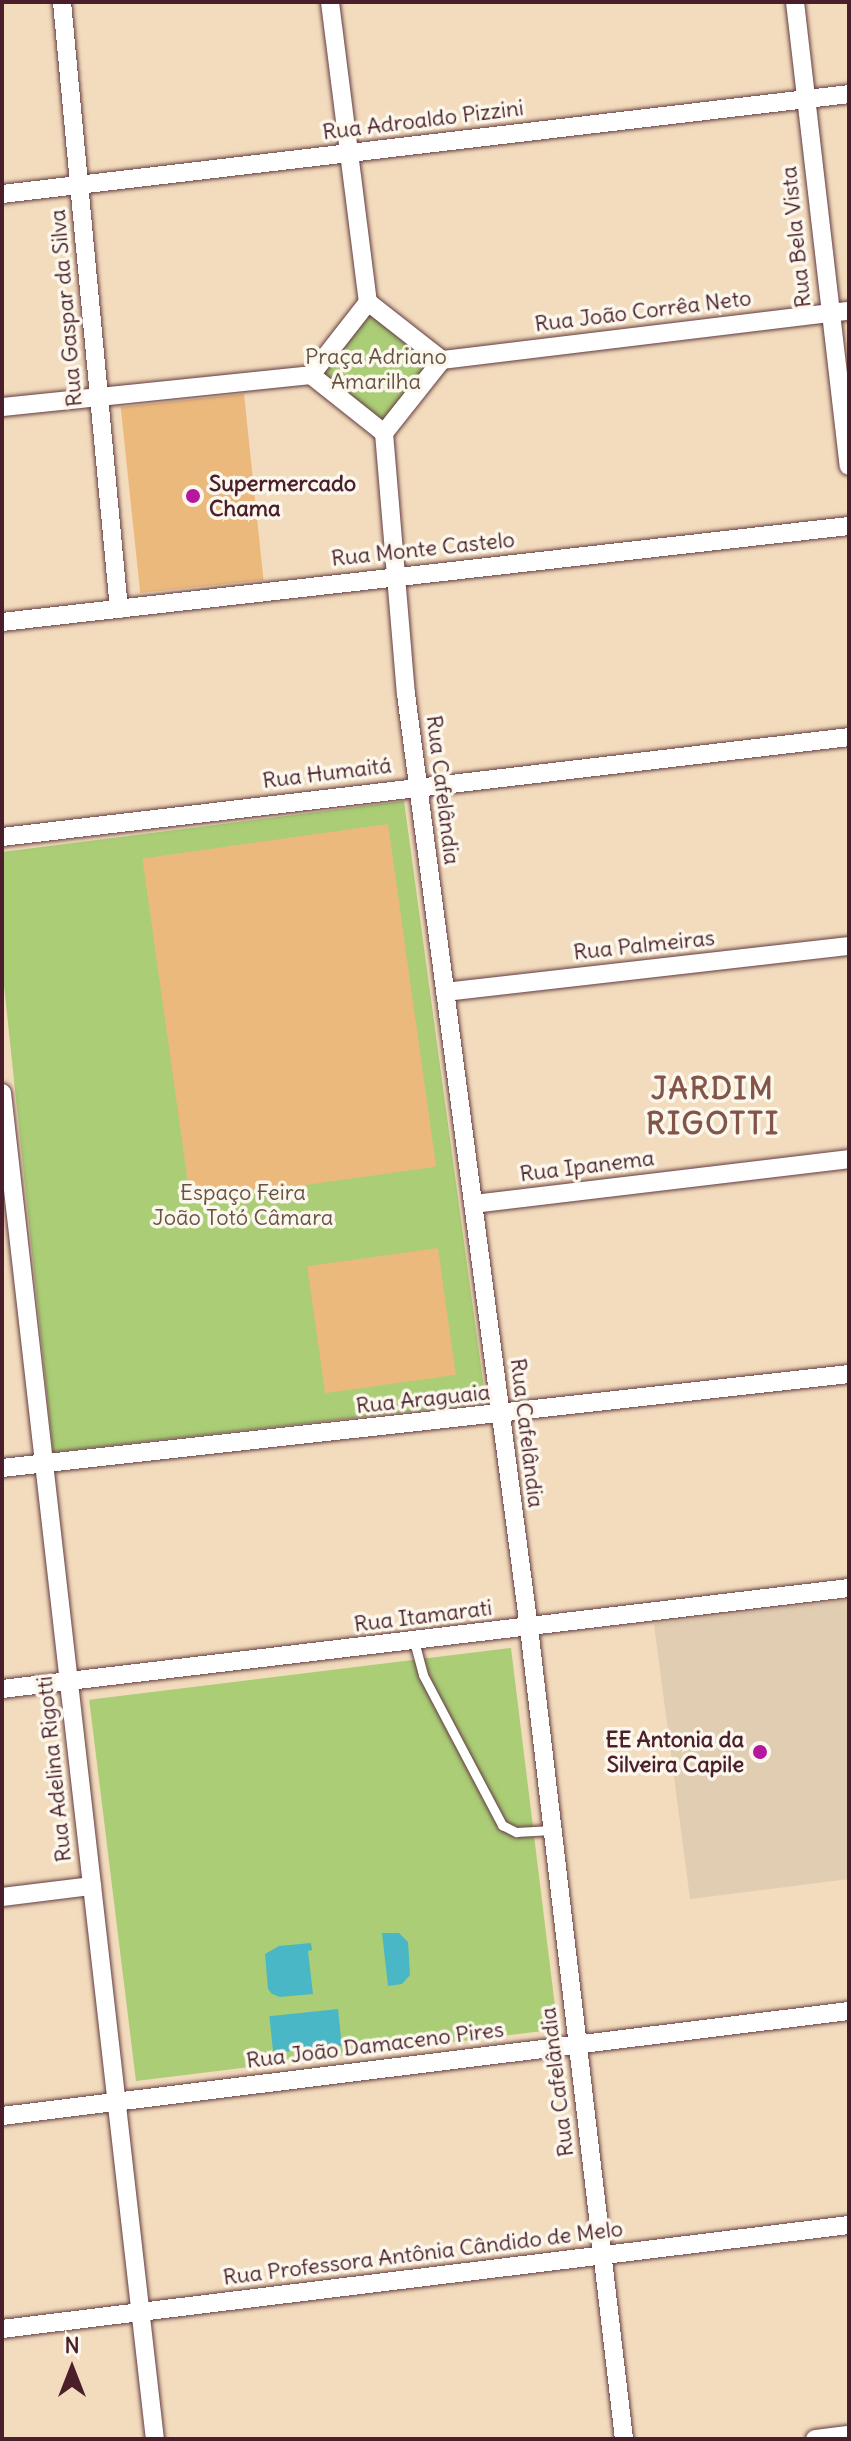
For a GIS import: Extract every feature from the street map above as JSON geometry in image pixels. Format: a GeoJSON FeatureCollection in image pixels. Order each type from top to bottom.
{"type":"FeatureCollection","features":[{"type":"Feature","properties":{"kind":"street","name":"Rua Gaspar da Silva"},"geometry":{"type":"LineString","coordinates":[[62,2],[119,609]]}},
{"type":"Feature","properties":{"kind":"street"},"geometry":{"type":"LineString","coordinates":[[2,407],[311,375],[384,433],[442,360],[368,302],[330,2]]}},
{"type":"Feature","properties":{"kind":"street","name":"Rua Bela Vista"},"geometry":{"type":"LineString","coordinates":[[795,2],[828,313],[849,466]]}},
{"type":"Feature","properties":{"kind":"street","name":"Rua Adroaldo Pizzini"},"geometry":{"type":"LineString","coordinates":[[2,194],[849,94]]}},
{"type":"Feature","properties":{"kind":"street"},"geometry":{"type":"LineString","coordinates":[[311,375],[368,302]]}},
{"type":"Feature","properties":{"kind":"street","name":"Rua João Corrêa Neto"},"geometry":{"type":"LineString","coordinates":[[442,360],[849,311]]}},
{"type":"Feature","properties":{"kind":"street","name":"Rua Cafelândia"},"geometry":{"type":"LineString","coordinates":[[384,433],[394,576],[418,786],[529,1628],[624,2439]]}},
{"type":"Feature","properties":{"kind":"street","name":"Rua Monte Castelo"},"geometry":{"type":"LineString","coordinates":[[2,622],[849,526]]}},
{"type":"Feature","properties":{"kind":"street","name":"Rua Humaitá"},"geometry":{"type":"LineString","coordinates":[[2,837],[849,737]]}},
{"type":"Feature","properties":{"kind":"street","name":"Rua Palmeiras"},"geometry":{"type":"LineString","coordinates":[[445,992],[849,946]]}},
{"type":"Feature","properties":{"kind":"street","name":"Rua Adelina Rigotti"},"geometry":{"type":"LineString","coordinates":[[2,1093],[155,2439]]}},
{"type":"Feature","properties":{"kind":"street","name":"Rua Ipanema"},"geometry":{"type":"LineString","coordinates":[[473,1204],[849,1159]]}},
{"type":"Feature","properties":{"kind":"street","name":"Rua Araguaia"},"geometry":{"type":"LineString","coordinates":[[2,1468],[849,1374]]}},
{"type":"Feature","properties":{"kind":"street","name":"Rua Itamarati"},"geometry":{"type":"LineString","coordinates":[[2,1689],[849,1588]]}},
{"type":"Feature","properties":{"kind":"street"},"geometry":{"type":"LineString","coordinates":[[2,1897],[92,1886]]}},
{"type":"Feature","properties":{"kind":"street","name":"Rua João Damaceno Pires"},"geometry":{"type":"LineString","coordinates":[[2,2116],[849,2011]]}},
{"type":"Feature","properties":{"kind":"street","name":"Rua Professora Antônia Cândido de Melo"},"geometry":{"type":"LineString","coordinates":[[2,2329],[849,2225]]}},
{"type":"Feature","properties":{"kind":"street"},"geometry":{"type":"LineString","coordinates":[[815,2439],[849,2435]]}},
{"type":"Feature","properties":{"kind":"lane"},"geometry":{"type":"LineString","coordinates":[[414,1641],[423,1675],[502,1825],[516,1832],[552,1830]]}},
{"type":"Feature","properties":{"kind":"shaded area","name":"EE Antonia da Silveira Capile"},"geometry":{"type":"Polygon","coordinates":[[[849,1600],[849,1879],[690,1899],[654,1624],[849,1600]]]}},
{"type":"Feature","properties":{"kind":"green space","name":"Praça Adriano Amarilha"},"geometry":{"type":"Polygon","coordinates":[[[369,309],[435,361],[383,428],[317,376],[369,309]]]}},
{"type":"Feature","properties":{"kind":"green space","name":"Espaço Feira João Totó Câmara"},"geometry":{"type":"Polygon","coordinates":[[[404,801],[486,1403],[53,1452],[2,966],[2,852],[404,801]]]}},
{"type":"Feature","properties":{"kind":"green space"},"geometry":{"type":"Polygon","coordinates":[[[511,1648],[558,2029],[136,2081],[89,1700],[511,1648]]]}},
{"type":"Feature","properties":{"kind":"water"},"geometry":{"type":"Polygon","coordinates":[[[382,1933],[399,1933],[408,1942],[410,1975],[402,1984],[388,1986],[382,1933]]]}},
{"type":"Feature","properties":{"kind":"water"},"geometry":{"type":"Polygon","coordinates":[[[311,1943],[312,1950],[308,1951],[313,1994],[280,1997],[272,1994],[268,1989],[265,1954],[279,1946],[311,1943]]]}},
{"type":"Feature","properties":{"kind":"water"},"geometry":{"type":"Polygon","coordinates":[[[338,2009],[342,2046],[273,2053],[269,2016],[338,2009]]]}},
{"type":"Feature","properties":{"kind":"building","name":"Supermercado Chama"},"geometry":{"type":"Polygon","coordinates":[[[244,394],[264,580],[140,593],[121,407],[244,394]]]}},
{"type":"Feature","properties":{"kind":"building"},"geometry":{"type":"Polygon","coordinates":[[[388,824],[436,1167],[191,1201],[142,859],[388,824]]]}},
{"type":"Feature","properties":{"kind":"building"},"geometry":{"type":"Polygon","coordinates":[[[438,1248],[456,1375],[325,1393],[307,1266],[438,1248]]]}},
{"type":"Feature","properties":{"kind":"place","name":"Supermercado Chama"},"geometry":{"type":"Point","coordinates":[193,496]}},
{"type":"Feature","properties":{"kind":"place","name":"EE Antonia da Silveira Capile"},"geometry":{"type":"Point","coordinates":[760,1752]}},
{"type":"Feature","properties":{"kind":"district","name":"JARDIM RIGOTTI"},"geometry":{"type":"Point","coordinates":[713,1105]}}]}
